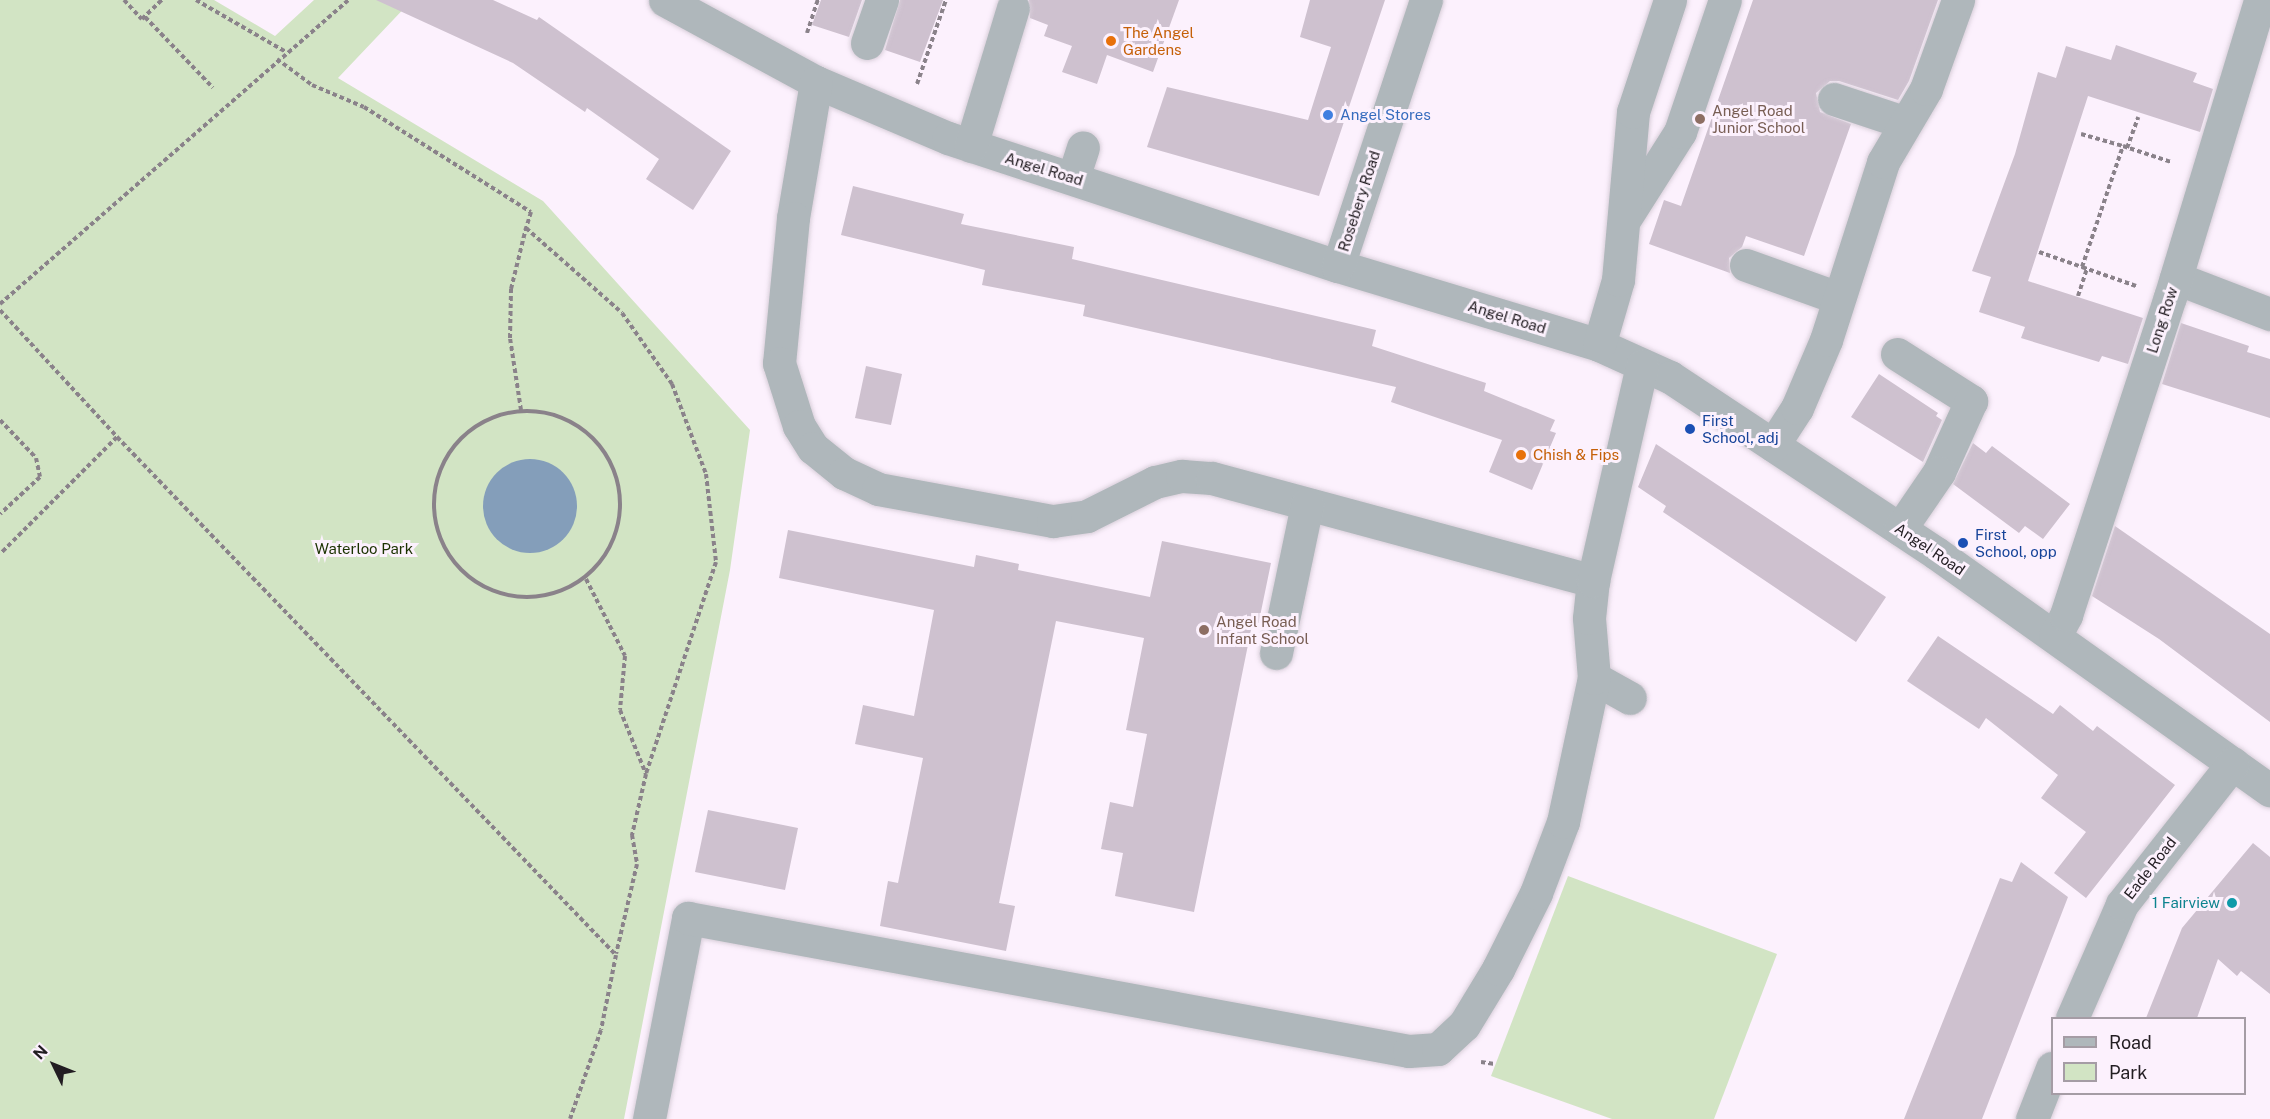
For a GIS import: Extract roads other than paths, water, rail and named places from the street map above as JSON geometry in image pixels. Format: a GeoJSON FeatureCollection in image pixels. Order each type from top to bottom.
{"type":"FeatureCollection","features":[{"type":"Feature","properties":{"kind":"street","name":"Angel Road"},"geometry":{"type":"LineString","coordinates":[[664,0],[816,82],[904,121],[970,146],[1078,163],[1338,266],[1599,345],[1670,377],[1900,529],[2055,636],[2270,790]]}},
{"type":"Feature","properties":{"kind":"street"},"geometry":{"type":"LineString","coordinates":[[867,43],[882,0]]}},
{"type":"Feature","properties":{"kind":"street","name":"Rosebery Road"},"geometry":{"type":"LineString","coordinates":[[1338,266],[1426,0]]}},
{"type":"Feature","properties":{"kind":"street"},"geometry":{"type":"LineString","coordinates":[[1599,345],[1614,300],[1633,112],[1671,0]]}},
{"type":"Feature","properties":{"kind":"street"},"geometry":{"type":"LineString","coordinates":[[1623,221],[1680,132],[1725,0]]}},
{"type":"Feature","properties":{"kind":"street"},"geometry":{"type":"LineString","coordinates":[[1773,445],[1797,408],[1826,340],[1883,162],[1903,122],[1926,89],[1958,0]]}},
{"type":"Feature","properties":{"kind":"street","name":"Long Row"},"geometry":{"type":"LineString","coordinates":[[2055,636],[2066,615],[2173,288],[2260,0]]}},
{"type":"Feature","properties":{"kind":"street"},"geometry":{"type":"LineString","coordinates":[[970,146],[1013,8]]}},
{"type":"Feature","properties":{"kind":"street"},"geometry":{"type":"LineString","coordinates":[[816,82],[793,218],[778,363],[799,426],[813,448],[844,473],[878,489],[1053,521],[1087,516],[1155,482],[1182,476],[1212,478],[1593,581]]}},
{"type":"Feature","properties":{"kind":"street"},"geometry":{"type":"LineString","coordinates":[[1834,99],[1903,122]]}},
{"type":"Feature","properties":{"kind":"street"},"geometry":{"type":"LineString","coordinates":[[1746,265],[1838,298]]}},
{"type":"Feature","properties":{"kind":"street"},"geometry":{"type":"LineString","coordinates":[[2173,288],[2270,314]]}},
{"type":"Feature","properties":{"kind":"street"},"geometry":{"type":"LineString","coordinates":[[1897,354],[1971,401],[1939,472],[1900,529]]}},
{"type":"Feature","properties":{"kind":"street"},"geometry":{"type":"LineString","coordinates":[[649,1119],[688,918],[1409,1051],[1438,1049],[1464,1025],[1536,893],[1563,822],[1594,678],[1589,618],[1593,581],[1642,365]]}},
{"type":"Feature","properties":{"kind":"street"},"geometry":{"type":"LineString","coordinates":[[1276,653],[1307,504]]}},
{"type":"Feature","properties":{"kind":"street"},"geometry":{"type":"LineString","coordinates":[[1594,678],[1630,698]]}},
{"type":"Feature","properties":{"kind":"street","name":"Eade Road"},"geometry":{"type":"LineString","coordinates":[[2072,1017],[2122,904],[2233,763]]}},
{"type":"Feature","properties":{"kind":"street"},"geometry":{"type":"LineString","coordinates":[[2032,1119],[2051,1071]]}},
{"type":"Feature","properties":{"kind":"water"},"geometry":{"type":"Polygon","coordinates":[[[530,459],[548,462],[563,473],[574,488],[577,506],[574,524],[563,539],[548,550],[530,553],[512,550],[497,539],[486,524],[483,506],[486,488],[497,473],[512,462],[530,459]]]}},
{"type":"Feature","properties":{"kind":"place","name":"The Angel Gardens"},"geometry":{"type":"Point","coordinates":[1111,41]}},
{"type":"Feature","properties":{"kind":"place","name":"Angel Stores"},"geometry":{"type":"Point","coordinates":[1328,115]}},
{"type":"Feature","properties":{"kind":"place","name":"Angel Road Junior School"},"geometry":{"type":"Point","coordinates":[1700,119]}},
{"type":"Feature","properties":{"kind":"place","name":"First School, adj"},"geometry":{"type":"Point","coordinates":[1690,429]}},
{"type":"Feature","properties":{"kind":"place","name":"Chish & Fips"},"geometry":{"type":"Point","coordinates":[1521,455]}},
{"type":"Feature","properties":{"kind":"place","name":"First School, opp"},"geometry":{"type":"Point","coordinates":[1963,543]}},
{"type":"Feature","properties":{"kind":"place","name":"Angel Road Infant School"},"geometry":{"type":"Point","coordinates":[1204,630]}},
{"type":"Feature","properties":{"kind":"place","name":"1 Fairview"},"geometry":{"type":"Point","coordinates":[2232,903]}},
{"type":"Feature","properties":{"kind":"park label","name":"Waterloo Park"},"geometry":{"type":"Point","coordinates":[364,549]}}]}
